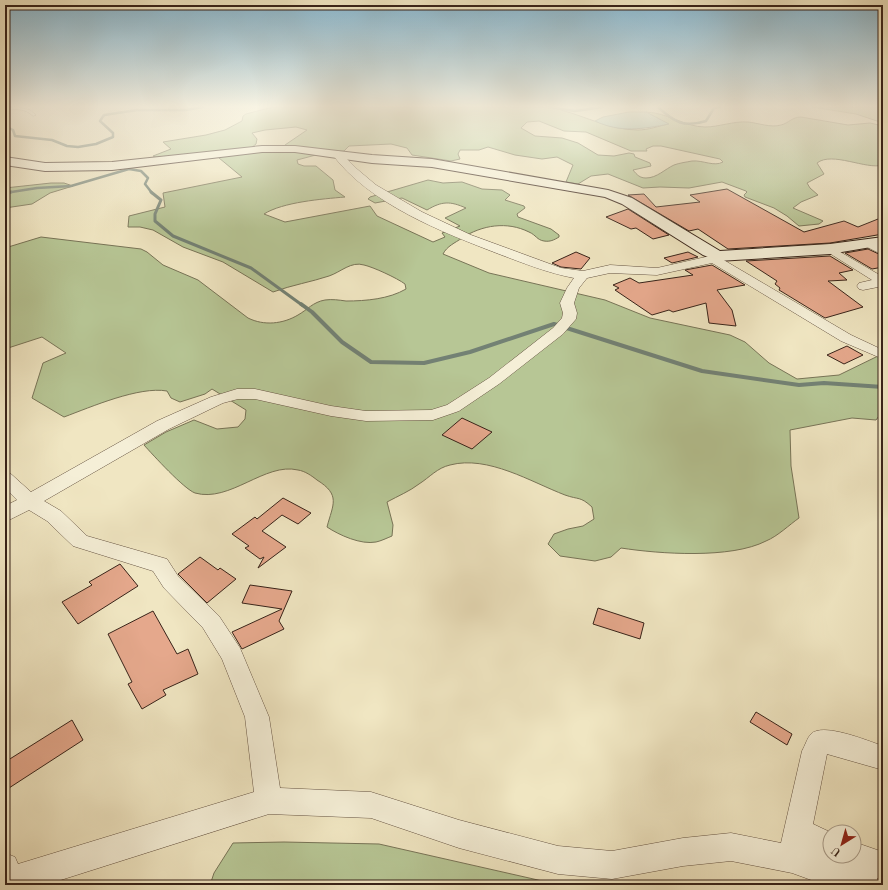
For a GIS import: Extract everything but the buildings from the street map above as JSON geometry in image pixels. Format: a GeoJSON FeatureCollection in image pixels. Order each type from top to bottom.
{"type":"FeatureCollection","features":[{"type":"Feature","properties":{"kind":"main road"},"geometry":{"type":"LineString","coordinates":[[5,161],[39,166],[96,167],[272,149],[295,149],[377,160],[432,163],[608,194],[627,202],[716,257],[830,249],[883,241]]}},
{"type":"Feature","properties":{"kind":"street"},"geometry":{"type":"LineString","coordinates":[[337,154],[345,165],[365,182],[428,219],[472,240],[537,264],[583,275],[615,269],[651,272],[679,268],[716,257],[846,338],[883,355]]}},
{"type":"Feature","properties":{"kind":"street"},"geometry":{"type":"LineString","coordinates":[[869,244],[883,251]]}},
{"type":"Feature","properties":{"kind":"street"},"geometry":{"type":"LineString","coordinates":[[830,249],[883,282]]}},
{"type":"Feature","properties":{"kind":"street"},"geometry":{"type":"LineString","coordinates":[[5,515],[163,425],[217,400],[237,394],[255,394],[331,411],[366,416],[433,415],[453,408],[483,389],[564,325],[570,313],[567,303],[573,288],[583,275]]}},
{"type":"Feature","properties":{"kind":"street"},"geometry":{"type":"LineString","coordinates":[[863,286],[883,282]]}},
{"type":"Feature","properties":{"kind":"street"},"geometry":{"type":"LineString","coordinates":[[5,478],[29,501],[54,516],[80,541],[160,565],[171,582],[211,622],[232,655],[257,717],[269,801]]}},
{"type":"Feature","properties":{"kind":"street"},"geometry":{"type":"LineString","coordinates":[[792,859],[815,752],[820,742],[832,742],[883,758]]}},
{"type":"Feature","properties":{"kind":"street"},"geometry":{"type":"LineString","coordinates":[[7,877],[269,801],[371,805],[459,834],[558,860],[612,865],[682,852],[731,847],[792,859],[865,885]]}},
{"type":"Feature","properties":{"kind":"street"},"geometry":{"type":"LineString","coordinates":[[798,831],[822,843]]}},
{"type":"Feature","properties":{"kind":"street"},"geometry":{"type":"LineString","coordinates":[[862,859],[883,866]]}},
{"type":"Feature","properties":{"kind":"shaded area"},"geometry":{"type":"Polygon","coordinates":[[[171,149],[250,149],[246,152],[282,150],[283,149],[346,149],[344,151],[327,152],[297,160],[298,164],[304,166],[316,166],[333,180],[335,190],[345,197],[292,204],[264,214],[285,222],[370,206],[377,216],[433,242],[445,237],[442,233],[460,226],[445,218],[466,208],[451,203],[446,203],[437,205],[427,210],[402,198],[375,203],[368,199],[370,197],[428,180],[443,183],[462,182],[482,189],[502,190],[510,195],[505,200],[524,206],[525,208],[517,214],[518,217],[551,229],[559,235],[559,237],[544,241],[540,240],[531,233],[512,226],[486,227],[462,238],[449,247],[443,254],[489,273],[605,300],[650,318],[730,335],[745,342],[769,363],[797,379],[839,375],[878,356],[883,359],[883,414],[876,420],[852,418],[790,430],[791,466],[799,518],[770,539],[751,547],[734,551],[695,554],[655,552],[621,548],[611,557],[595,561],[560,556],[548,544],[554,534],[583,526],[594,519],[592,507],[582,500],[565,495],[509,471],[479,464],[464,463],[445,466],[437,470],[412,489],[387,502],[393,525],[392,536],[370,543],[357,541],[327,527],[333,506],[330,490],[311,475],[301,471],[286,469],[260,476],[234,488],[221,492],[208,495],[195,493],[176,479],[144,445],[166,432],[194,420],[217,429],[238,427],[245,419],[246,410],[212,389],[205,394],[180,402],[171,398],[167,391],[156,390],[129,394],[64,417],[32,398],[43,363],[66,353],[42,337],[5,349],[5,248],[41,237],[141,249],[163,265],[198,280],[248,318],[254,321],[267,323],[280,322],[292,318],[314,304],[325,300],[354,301],[377,299],[406,289],[405,284],[385,273],[364,265],[355,264],[329,276],[273,292],[223,262],[183,247],[153,230],[140,227],[128,227],[129,216],[165,207],[163,193],[242,177],[213,153],[157,158],[153,156],[171,149]]]}},
{"type":"Feature","properties":{"kind":"shaded area"},"geometry":{"type":"Polygon","coordinates":[[[407,149],[483,149],[460,150],[458,154],[460,159],[451,161],[412,155],[407,149]]]}},
{"type":"Feature","properties":{"kind":"shaded area"},"geometry":{"type":"Polygon","coordinates":[[[493,149],[587,149],[598,155],[614,156],[629,153],[634,154],[635,157],[650,163],[651,166],[633,170],[637,175],[646,178],[654,177],[674,165],[692,161],[712,164],[723,162],[720,159],[672,149],[883,149],[883,165],[876,166],[831,159],[823,160],[817,163],[824,174],[807,183],[818,195],[801,202],[793,208],[823,221],[819,224],[799,226],[774,208],[745,197],[744,195],[747,192],[746,191],[722,182],[689,188],[643,188],[608,174],[591,176],[578,184],[566,182],[573,165],[557,157],[542,159],[515,155],[493,149]]]}},
{"type":"Feature","properties":{"kind":"shaded area"},"geometry":{"type":"Polygon","coordinates":[[[625,149],[647,149],[647,151],[631,151],[625,149]]]}},
{"type":"Feature","properties":{"kind":"shaded area"},"geometry":{"type":"Polygon","coordinates":[[[64,183],[73,186],[50,193],[32,204],[5,208],[5,188],[64,183]]]}},
{"type":"Feature","properties":{"kind":"shaded area"},"geometry":{"type":"Polygon","coordinates":[[[284,842],[379,844],[560,885],[210,885],[214,873],[233,843],[284,842]]]}},
{"type":"Feature","properties":{"kind":"waterway"},"geometry":{"type":"LineString","coordinates":[[11,192],[5,193],[37,188],[71,186],[129,169],[141,171],[148,178],[145,184],[152,192]]}},
{"type":"Feature","properties":{"kind":"waterway"},"geometry":{"type":"LineString","coordinates":[[152,192],[161,200],[155,214],[155,221],[173,236],[251,268],[302,305]]}},
{"type":"Feature","properties":{"kind":"waterway"},"geometry":{"type":"LineString","coordinates":[[301,304],[312,312],[342,342],[371,362],[424,363],[470,352],[554,324],[702,371],[799,385],[824,383],[883,387]]}}]}
